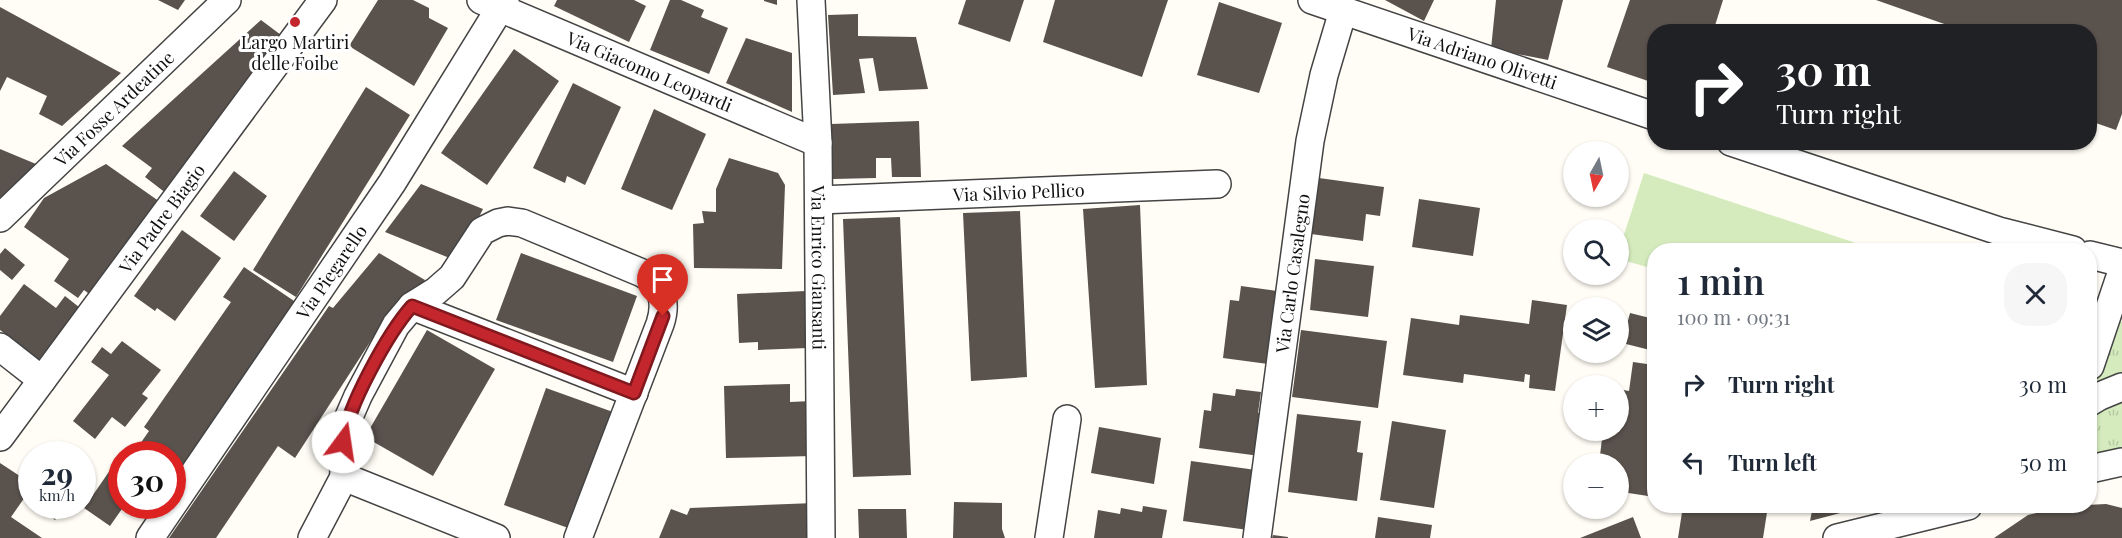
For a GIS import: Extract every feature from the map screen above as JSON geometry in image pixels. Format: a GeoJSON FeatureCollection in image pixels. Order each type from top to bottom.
{"type":"FeatureCollection","features":[{"type":"Feature","properties":{"kind":"street","name":"Via Fosse Ardeatine"},"geometry":{"type":"LineString","coordinates":[[0,218],[228,0]]}},
{"type":"Feature","properties":{"kind":"street","name":"Via Padre Biagio"},"geometry":{"type":"LineString","coordinates":[[0,437],[323,0]]}},
{"type":"Feature","properties":{"kind":"street","name":"Via Enrico Giansanti"},"geometry":{"type":"LineString","coordinates":[[812,0],[819,200],[821,538]]}},
{"type":"Feature","properties":{"kind":"street","name":"Via Adriano Olivetti"},"geometry":{"type":"LineString","coordinates":[[1311,0],[1647,114]]}},
{"type":"Feature","properties":{"kind":"street","name":"Via Giacomo Leopardi"},"geometry":{"type":"LineString","coordinates":[[495,3],[818,142]]}},
{"type":"Feature","properties":{"kind":"street","name":"Via Piegarello"},"geometry":{"type":"LineString","coordinates":[[150,538],[392,183],[495,3]]}},
{"type":"Feature","properties":{"kind":"street","name":"Via Carlo Casalegno"},"geometry":{"type":"LineString","coordinates":[[1257,538],[1310,141],[1324,75],[1343,11]]}},
{"type":"Feature","properties":{"kind":"street"},"geometry":{"type":"LineString","coordinates":[[1755,150],[1999,231],[2046,243]]}},
{"type":"Feature","properties":{"kind":"street","name":"Via Silvio Pellico"},"geometry":{"type":"LineString","coordinates":[[819,200],[1217,184]]}},
{"type":"Feature","properties":{"kind":"street"},"geometry":{"type":"LineString","coordinates":[[312,538],[344,477],[343,442],[350,414],[396,325],[412,306],[436,291],[452,276],[476,237],[489,226],[508,221],[533,226],[642,273],[659,287],[664,302],[663,316],[578,538]]}},
{"type":"Feature","properties":{"kind":"street"},"geometry":{"type":"LineString","coordinates":[[2097,257],[2122,262]]}},
{"type":"Feature","properties":{"kind":"street"},"geometry":{"type":"LineString","coordinates":[[2097,345],[2122,271]]}},
{"type":"Feature","properties":{"kind":"street"},"geometry":{"type":"LineString","coordinates":[[412,306],[634,393]]}},
{"type":"Feature","properties":{"kind":"street"},"geometry":{"type":"LineString","coordinates":[[0,347],[42,380]]}},
{"type":"Feature","properties":{"kind":"street"},"geometry":{"type":"LineString","coordinates":[[2097,398],[2122,387]]}},
{"type":"Feature","properties":{"kind":"street"},"geometry":{"type":"LineString","coordinates":[[1049,538],[1067,419]]}},
{"type":"Feature","properties":{"kind":"street"},"geometry":{"type":"LineString","coordinates":[[2097,467],[2122,462]]}},
{"type":"Feature","properties":{"kind":"street"},"geometry":{"type":"LineString","coordinates":[[344,477],[496,538]]}},
{"type":"Feature","properties":{"kind":"street"},"geometry":{"type":"LineString","coordinates":[[1837,538],[1939,513]]}},
{"type":"Feature","properties":{"kind":"green space"},"geometry":{"type":"Polygon","coordinates":[[[1644,173],[1856,243],[1647,243],[1647,267],[1629,262],[1629,219],[1644,173]]]}},
{"type":"Feature","properties":{"kind":"green space"},"geometry":{"type":"Polygon","coordinates":[[[2117,309],[2122,323],[2122,378],[2097,387],[2097,371],[2117,309]]]}},
{"type":"Feature","properties":{"kind":"green space"},"geometry":{"type":"Polygon","coordinates":[[[2122,397],[2122,453],[2097,458],[2097,409],[2122,397]]]}},
{"type":"Feature","properties":{"kind":"building"},"geometry":{"type":"Polygon","coordinates":[[[158,0],[185,0],[178,10],[158,0]]]}},
{"type":"Feature","properties":{"kind":"building"},"geometry":{"type":"Polygon","coordinates":[[[378,0],[413,0],[429,8],[429,18],[448,28],[414,86],[349,46],[378,0]]]}},
{"type":"Feature","properties":{"kind":"building"},"geometry":{"type":"Polygon","coordinates":[[[557,0],[634,0],[646,6],[629,42],[554,6],[557,0]]]}},
{"type":"Feature","properties":{"kind":"building"},"geometry":{"type":"Polygon","coordinates":[[[670,0],[681,0],[704,10],[701,17],[728,28],[709,74],[650,50],[670,0]]]}},
{"type":"Feature","properties":{"kind":"building"},"geometry":{"type":"Polygon","coordinates":[[[777,0],[777,5],[764,1],[777,0]]]}},
{"type":"Feature","properties":{"kind":"building"},"geometry":{"type":"Polygon","coordinates":[[[966,0],[1024,0],[1010,42],[958,24],[966,0]]]}},
{"type":"Feature","properties":{"kind":"building"},"geometry":{"type":"Polygon","coordinates":[[[1055,0],[1168,0],[1142,77],[1043,42],[1055,0]]]}},
{"type":"Feature","properties":{"kind":"building"},"geometry":{"type":"Polygon","coordinates":[[[1385,0],[1434,0],[1424,21],[1385,0]]]}},
{"type":"Feature","properties":{"kind":"building"},"geometry":{"type":"Polygon","coordinates":[[[1496,0],[1563,0],[1548,60],[1491,49],[1496,0]]]}},
{"type":"Feature","properties":{"kind":"building"},"geometry":{"type":"Polygon","coordinates":[[[1630,0],[1723,0],[1716,24],[1647,24],[1647,81],[1607,67],[1630,0]]]}},
{"type":"Feature","properties":{"kind":"building"},"geometry":{"type":"Polygon","coordinates":[[[1876,0],[2122,0],[2122,114],[2116,130],[2097,123],[2097,24],[1944,24],[1876,0]]]}},
{"type":"Feature","properties":{"kind":"building"},"geometry":{"type":"Polygon","coordinates":[[[1219,2],[1282,23],[1259,93],[1197,75],[1219,2]]]}},
{"type":"Feature","properties":{"kind":"building"},"geometry":{"type":"Polygon","coordinates":[[[0,7],[121,73],[62,126],[39,114],[47,96],[7,77],[0,91],[0,7]]]}},
{"type":"Feature","properties":{"kind":"building"},"geometry":{"type":"Polygon","coordinates":[[[858,14],[858,36],[916,37],[928,89],[879,91],[873,58],[859,59],[865,93],[833,95],[828,15],[858,14]]]}},
{"type":"Feature","properties":{"kind":"building"},"geometry":{"type":"Polygon","coordinates":[[[261,20],[289,41],[171,197],[145,177],[152,168],[122,146],[261,20]]]}},
{"type":"Feature","properties":{"kind":"building"},"geometry":{"type":"Polygon","coordinates":[[[746,38],[792,53],[792,112],[726,83],[746,38]]]}},
{"type":"Feature","properties":{"kind":"building"},"geometry":{"type":"Polygon","coordinates":[[[514,49],[559,81],[487,185],[441,153],[514,49]]]}},
{"type":"Feature","properties":{"kind":"building"},"geometry":{"type":"Polygon","coordinates":[[[573,83],[621,107],[585,185],[567,176],[565,183],[533,168],[573,83]]]}},
{"type":"Feature","properties":{"kind":"building"},"geometry":{"type":"Polygon","coordinates":[[[366,87],[410,115],[296,297],[253,270],[366,87]]]}},
{"type":"Feature","properties":{"kind":"building"},"geometry":{"type":"Polygon","coordinates":[[[654,109],[706,134],[672,210],[621,189],[654,109]]]}},
{"type":"Feature","properties":{"kind":"building"},"geometry":{"type":"Polygon","coordinates":[[[919,121],[921,177],[892,177],[891,158],[876,158],[876,178],[833,179],[831,124],[919,121]]]}},
{"type":"Feature","properties":{"kind":"building"},"geometry":{"type":"Polygon","coordinates":[[[0,149],[36,164],[0,202],[0,149]]]}},
{"type":"Feature","properties":{"kind":"building"},"geometry":{"type":"Polygon","coordinates":[[[729,158],[778,173],[785,185],[782,269],[694,268],[693,224],[704,223],[702,211],[716,212],[716,189],[729,158]]]}},
{"type":"Feature","properties":{"kind":"building"},"geometry":{"type":"Polygon","coordinates":[[[106,164],[163,204],[96,299],[84,290],[78,298],[54,281],[69,259],[24,227],[44,198],[106,164]]]}},
{"type":"Feature","properties":{"kind":"building"},"geometry":{"type":"Polygon","coordinates":[[[234,171],[267,196],[234,241],[200,216],[234,171]]]}},
{"type":"Feature","properties":{"kind":"building"},"geometry":{"type":"Polygon","coordinates":[[[1319,178],[1384,187],[1380,216],[1366,214],[1363,241],[1311,234],[1319,178]]]}},
{"type":"Feature","properties":{"kind":"building"},"geometry":{"type":"Polygon","coordinates":[[[421,184],[483,209],[457,261],[385,232],[421,184]]]}},
{"type":"Feature","properties":{"kind":"building"},"geometry":{"type":"Polygon","coordinates":[[[1419,199],[1480,208],[1473,256],[1412,247],[1419,199]]]}},
{"type":"Feature","properties":{"kind":"building"},"geometry":{"type":"Polygon","coordinates":[[[1140,205],[1147,385],[1095,388],[1083,209],[1140,205]]]}},
{"type":"Feature","properties":{"kind":"building"},"geometry":{"type":"Polygon","coordinates":[[[1020,211],[1027,377],[971,381],[963,213],[1020,211]]]}},
{"type":"Feature","properties":{"kind":"building"},"geometry":{"type":"Polygon","coordinates":[[[900,217],[911,475],[853,477],[843,219],[900,217]]]}},
{"type":"Feature","properties":{"kind":"building"},"geometry":{"type":"Polygon","coordinates":[[[182,230],[221,258],[175,321],[157,308],[155,311],[134,296],[182,230]]]}},
{"type":"Feature","properties":{"kind":"building"},"geometry":{"type":"Polygon","coordinates":[[[5,248],[25,265],[12,280],[0,270],[0,254],[5,248]]]}},
{"type":"Feature","properties":{"kind":"building"},"geometry":{"type":"Polygon","coordinates":[[[379,253],[425,280],[380,342],[372,339],[295,458],[278,446],[216,538],[169,538],[182,519],[186,519],[186,513],[329,306],[333,308],[379,253]]]}},
{"type":"Feature","properties":{"kind":"building"},"geometry":{"type":"Polygon","coordinates":[[[521,253],[637,296],[613,362],[496,320],[521,253]]]}},
{"type":"Feature","properties":{"kind":"building"},"geometry":{"type":"Polygon","coordinates":[[[1315,259],[1374,266],[1368,317],[1310,310],[1315,259]]]}},
{"type":"Feature","properties":{"kind":"building"},"geometry":{"type":"Polygon","coordinates":[[[244,267],[297,303],[186,464],[186,441],[142,441],[149,431],[144,427],[231,302],[223,297],[244,267]]]}},
{"type":"Feature","properties":{"kind":"building"},"geometry":{"type":"Polygon","coordinates":[[[24,284],[56,308],[65,296],[84,311],[45,364],[0,330],[0,316],[24,284]]]}},
{"type":"Feature","properties":{"kind":"building"},"geometry":{"type":"Polygon","coordinates":[[[1241,286],[1277,291],[1268,364],[1223,358],[1230,300],[1239,301],[1241,286]]]}},
{"type":"Feature","properties":{"kind":"building"},"geometry":{"type":"Polygon","coordinates":[[[806,291],[808,348],[758,350],[758,342],[739,343],[737,294],[806,291]]]}},
{"type":"Feature","properties":{"kind":"building"},"geometry":{"type":"Polygon","coordinates":[[[1532,300],[1563,304],[1563,334],[1555,391],[1529,388],[1530,375],[1525,374],[1524,382],[1464,374],[1463,383],[1403,375],[1411,318],[1459,325],[1460,315],[1529,324],[1532,300]]]}},
{"type":"Feature","properties":{"kind":"building"},"geometry":{"type":"Polygon","coordinates":[[[1630,313],[1647,317],[1647,349],[1629,345],[1630,313]]]}},
{"type":"Feature","properties":{"kind":"building"},"geometry":{"type":"Polygon","coordinates":[[[427,330],[495,369],[433,476],[365,437],[427,330]]]}},
{"type":"Feature","properties":{"kind":"building"},"geometry":{"type":"Polygon","coordinates":[[[1301,330],[1387,341],[1378,408],[1292,397],[1301,330]]]}},
{"type":"Feature","properties":{"kind":"building"},"geometry":{"type":"Polygon","coordinates":[[[122,341],[161,370],[142,394],[148,398],[125,427],[112,417],[95,439],[73,421],[109,375],[91,362],[102,347],[111,354],[122,341]]]}},
{"type":"Feature","properties":{"kind":"building"},"geometry":{"type":"Polygon","coordinates":[[[1633,362],[1647,364],[1647,496],[1629,493],[1629,453],[1600,453],[1602,441],[1629,441],[1629,391],[1633,362]]]}},
{"type":"Feature","properties":{"kind":"building"},"geometry":{"type":"Polygon","coordinates":[[[790,384],[790,402],[812,401],[813,456],[726,458],[724,386],[790,384]]]}},
{"type":"Feature","properties":{"kind":"building"},"geometry":{"type":"Polygon","coordinates":[[[546,388],[613,412],[571,529],[504,505],[546,388]]]}},
{"type":"Feature","properties":{"kind":"building"},"geometry":{"type":"Polygon","coordinates":[[[1236,389],[1261,392],[1258,413],[1266,414],[1260,456],[1199,448],[1204,410],[1211,411],[1213,393],[1235,396],[1236,389]]]}},
{"type":"Feature","properties":{"kind":"building"},"geometry":{"type":"Polygon","coordinates":[[[1297,414],[1361,421],[1357,452],[1363,453],[1357,501],[1288,492],[1297,414]]]}},
{"type":"Feature","properties":{"kind":"building"},"geometry":{"type":"Polygon","coordinates":[[[1392,421],[1446,430],[1434,508],[1380,500],[1392,421]]]}},
{"type":"Feature","properties":{"kind":"building"},"geometry":{"type":"Polygon","coordinates":[[[1099,427],[1161,438],[1154,484],[1091,473],[1099,427]]]}},
{"type":"Feature","properties":{"kind":"building"},"geometry":{"type":"Polygon","coordinates":[[[1191,461],[1256,470],[1248,530],[1183,521],[1191,461]]]}},
{"type":"Feature","properties":{"kind":"building"},"geometry":{"type":"Polygon","coordinates":[[[0,463],[18,475],[18,507],[11,517],[42,538],[0,538],[0,463]]]}},
{"type":"Feature","properties":{"kind":"building"},"geometry":{"type":"Polygon","coordinates":[[[108,473],[108,519],[115,519],[110,526],[96,516],[96,491],[108,473]]]}},
{"type":"Feature","properties":{"kind":"building"},"geometry":{"type":"Polygon","coordinates":[[[954,502],[1002,503],[1002,529],[1005,538],[953,538],[954,502]]]}},
{"type":"Feature","properties":{"kind":"building"},"geometry":{"type":"Polygon","coordinates":[[[815,503],[817,538],[659,538],[671,509],[687,515],[690,508],[815,503]]]}},
{"type":"Feature","properties":{"kind":"building"},"geometry":{"type":"Polygon","coordinates":[[[2097,504],[2122,508],[2122,538],[1994,538],[2028,515],[2097,513],[2097,504]]]}},
{"type":"Feature","properties":{"kind":"building"},"geometry":{"type":"Polygon","coordinates":[[[1143,506],[1167,510],[1162,538],[1094,538],[1098,510],[1120,514],[1121,508],[1142,512],[1143,506]]]}},
{"type":"Feature","properties":{"kind":"building"},"geometry":{"type":"Polygon","coordinates":[[[858,509],[906,509],[907,538],[859,538],[858,509]]]}},
{"type":"Feature","properties":{"kind":"building"},"geometry":{"type":"Polygon","coordinates":[[[1682,513],[1767,513],[1763,538],[1678,538],[1682,513]]]}},
{"type":"Feature","properties":{"kind":"building"},"geometry":{"type":"Polygon","coordinates":[[[1812,513],[1840,513],[1810,521],[1812,513]]]}},
{"type":"Feature","properties":{"kind":"building"},"geometry":{"type":"Polygon","coordinates":[[[1378,517],[1432,525],[1430,538],[1375,538],[1378,517]]]}},
{"type":"Feature","properties":{"kind":"building"},"geometry":{"type":"Polygon","coordinates":[[[1633,517],[1641,538],[1580,538],[1629,519],[1633,517]]]}},
{"type":"Feature","properties":{"kind":"building"},"geometry":{"type":"Polygon","coordinates":[[[1273,535],[1288,537],[1288,538],[1272,538],[1273,535]]]}},
{"type":"Feature","properties":{"kind":"place","name":"Largo Martiri delle Foibe"},"geometry":{"type":"Point","coordinates":[295,22]}},
{"type":"Feature","properties":{"kind":"route"},"geometry":{"type":"LineString","coordinates":[[343,442],[348,419],[358,396],[396,325],[412,306],[634,393],[663,316]]}}]}
